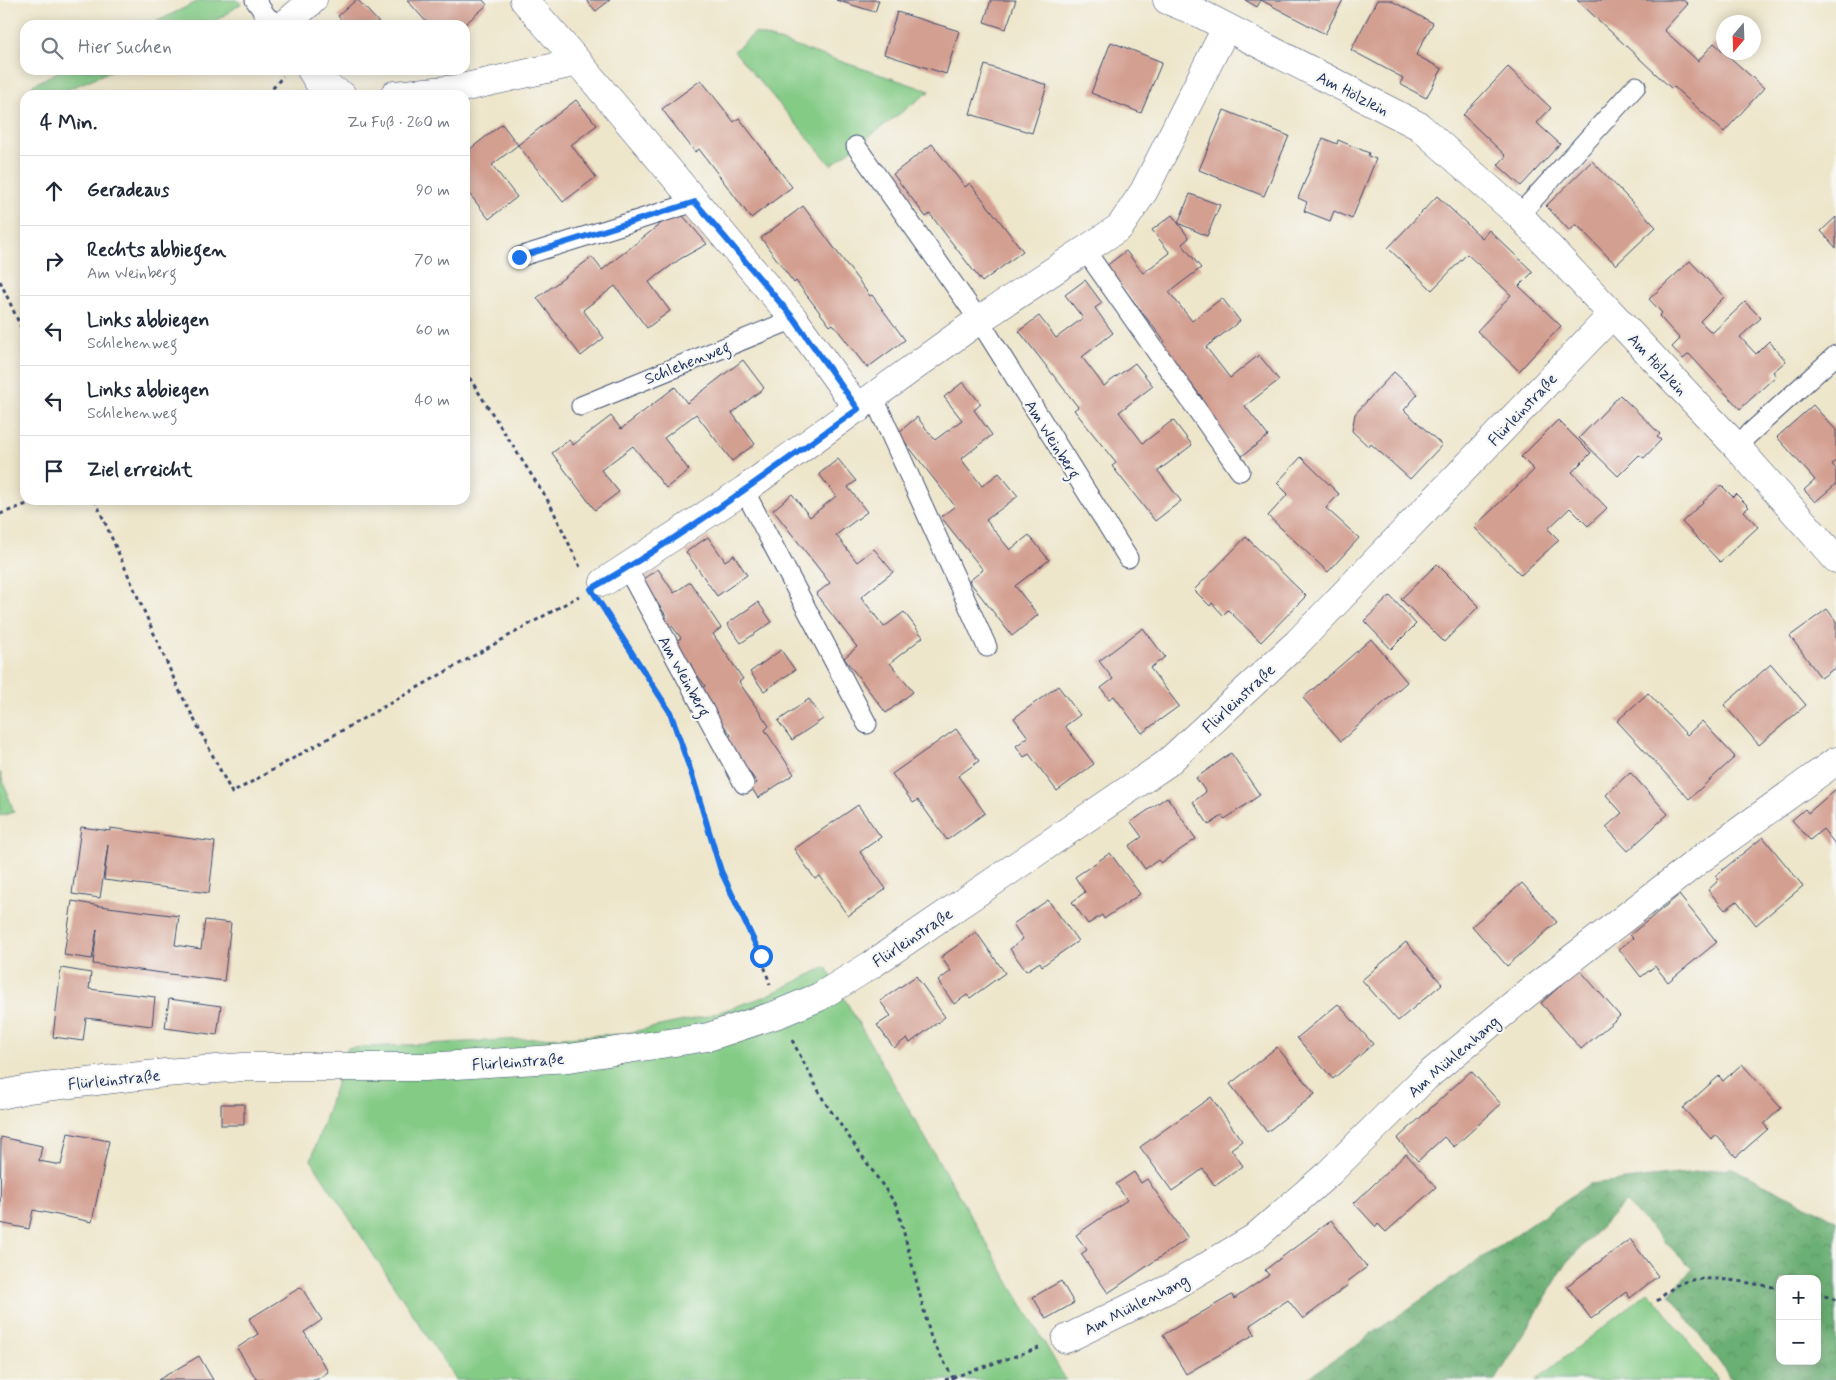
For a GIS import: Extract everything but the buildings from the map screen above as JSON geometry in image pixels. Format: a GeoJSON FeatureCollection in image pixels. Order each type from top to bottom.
{"type":"FeatureCollection","features":[{"type":"Feature","properties":{"kind":"street"},"geometry":{"type":"LineString","coordinates":[[290,20],[313,0]]}},
{"type":"Feature","properties":{"kind":"street"},"geometry":{"type":"LineString","coordinates":[[524,0],[866,403]]}},
{"type":"Feature","properties":{"kind":"street","name":"Am Hölzlein"},"geometry":{"type":"LineString","coordinates":[[1167,0],[1199,13],[1420,126],[1520,215],[1736,446],[1836,559]]}},
{"type":"Feature","properties":{"kind":"street"},"geometry":{"type":"LineString","coordinates":[[607,580],[744,490],[979,320],[1120,227],[1144,191],[1226,28]]}},
{"type":"Feature","properties":{"kind":"street"},"geometry":{"type":"LineString","coordinates":[[446,90],[578,62]]}},
{"type":"Feature","properties":{"kind":"street"},"geometry":{"type":"LineString","coordinates":[[314,75],[319,83],[332,90]]}},
{"type":"Feature","properties":{"kind":"street","name":"Flürleinstraße"},"geometry":{"type":"LineString","coordinates":[[0,1095],[47,1086],[164,1073],[244,1067],[425,1067],[569,1058],[708,1037],[778,1014],[818,997],[871,965],[1166,764],[1298,644],[1612,315]]}},
{"type":"Feature","properties":{"kind":"street","name":"Am Mühlenhang"},"geometry":{"type":"LineString","coordinates":[[1066,1339],[1172,1288],[1254,1238],[1329,1173],[1426,1077],[1526,995],[1702,858],[1836,761]]}},
{"type":"Feature","properties":{"kind":"lane"},"geometry":{"type":"LineString","coordinates":[[255,0],[267,17],[272,20]]}},
{"type":"Feature","properties":{"kind":"lane"},"geometry":{"type":"LineString","coordinates":[[1520,215],[1636,86]]}},
{"type":"Feature","properties":{"kind":"lane","name":"Am Weinberg"},"geometry":{"type":"LineString","coordinates":[[856,146],[979,320],[1128,558]]}},
{"type":"Feature","properties":{"kind":"lane"},"geometry":{"type":"LineString","coordinates":[[519,257],[695,202]]}},
{"type":"Feature","properties":{"kind":"lane"},"geometry":{"type":"LineString","coordinates":[[1084,250],[1240,470]]}},
{"type":"Feature","properties":{"kind":"lane","name":"Schlehenweg"},"geometry":{"type":"LineString","coordinates":[[580,406],[794,319]]}},
{"type":"Feature","properties":{"kind":"lane"},"geometry":{"type":"LineString","coordinates":[[1736,446],[1836,355]]}},
{"type":"Feature","properties":{"kind":"lane"},"geometry":{"type":"LineString","coordinates":[[866,403],[987,647]]}},
{"type":"Feature","properties":{"kind":"lane"},"geometry":{"type":"LineString","coordinates":[[744,490],[867,724]]}},
{"type":"Feature","properties":{"kind":"lane","name":"Am Weinberg"},"geometry":{"type":"LineString","coordinates":[[607,580],[744,784]]}},
{"type":"Feature","properties":{"kind":"path"},"geometry":{"type":"LineString","coordinates":[[271,90],[284,75]]}},
{"type":"Feature","properties":{"kind":"path"},"geometry":{"type":"LineString","coordinates":[[0,281],[20,325]]}},
{"type":"Feature","properties":{"kind":"path"},"geometry":{"type":"LineString","coordinates":[[470,379],[550,504],[607,580],[670,712],[692,775],[721,871],[761,956],[778,1014],[824,1101],[897,1206],[931,1338],[953,1378]]}},
{"type":"Feature","properties":{"kind":"path"},"geometry":{"type":"LineString","coordinates":[[0,514],[24,505]]}},
{"type":"Feature","properties":{"kind":"path"},"geometry":{"type":"LineString","coordinates":[[97,505],[178,688],[232,793],[607,580]]}},
{"type":"Feature","properties":{"kind":"path"},"geometry":{"type":"LineString","coordinates":[[1657,1301],[1677,1285],[1697,1278],[1776,1287]]}},
{"type":"Feature","properties":{"kind":"path"},"geometry":{"type":"LineString","coordinates":[[1821,1294],[1836,1300]]}},
{"type":"Feature","properties":{"kind":"path"},"geometry":{"type":"LineString","coordinates":[[945,1380],[1066,1339]]}},
{"type":"Feature","properties":{"kind":"green space"},"geometry":{"type":"Polygon","coordinates":[[[201,0],[238,0],[241,4],[217,20],[159,20],[201,0]]]}},
{"type":"Feature","properties":{"kind":"green space"},"geometry":{"type":"Polygon","coordinates":[[[755,33],[930,91],[831,165],[734,51],[755,33]]]}},
{"type":"Feature","properties":{"kind":"green space"},"geometry":{"type":"Polygon","coordinates":[[[52,75],[101,75],[67,90],[33,90],[33,85],[52,75]]]}},
{"type":"Feature","properties":{"kind":"green space"},"geometry":{"type":"Polygon","coordinates":[[[0,772],[14,812],[0,816],[0,772]]]}},
{"type":"Feature","properties":{"kind":"green space"},"geometry":{"type":"Polygon","coordinates":[[[826,967],[1066,1380],[456,1380],[311,1160],[348,1048],[622,1034],[707,1016],[764,997],[826,967]]]}},
{"type":"Feature","properties":{"kind":"green space"},"geometry":{"type":"Polygon","coordinates":[[[1732,1168],[1836,1220],[1836,1380],[1732,1380],[1670,1294],[1692,1269],[1625,1202],[1567,1262],[1496,1380],[1305,1380],[1589,1184],[1732,1168]]]}},
{"type":"Feature","properties":{"kind":"green space"},"geometry":{"type":"Polygon","coordinates":[[[1648,1292],[1718,1380],[1536,1380],[1648,1292]]]}},
{"type":"Feature","properties":{"kind":"route"},"geometry":{"type":"LineString","coordinates":[[519,257],[695,202],[794,319],[858,409],[744,490],[591,589],[670,712],[692,775],[721,871],[761,956]]}}]}
